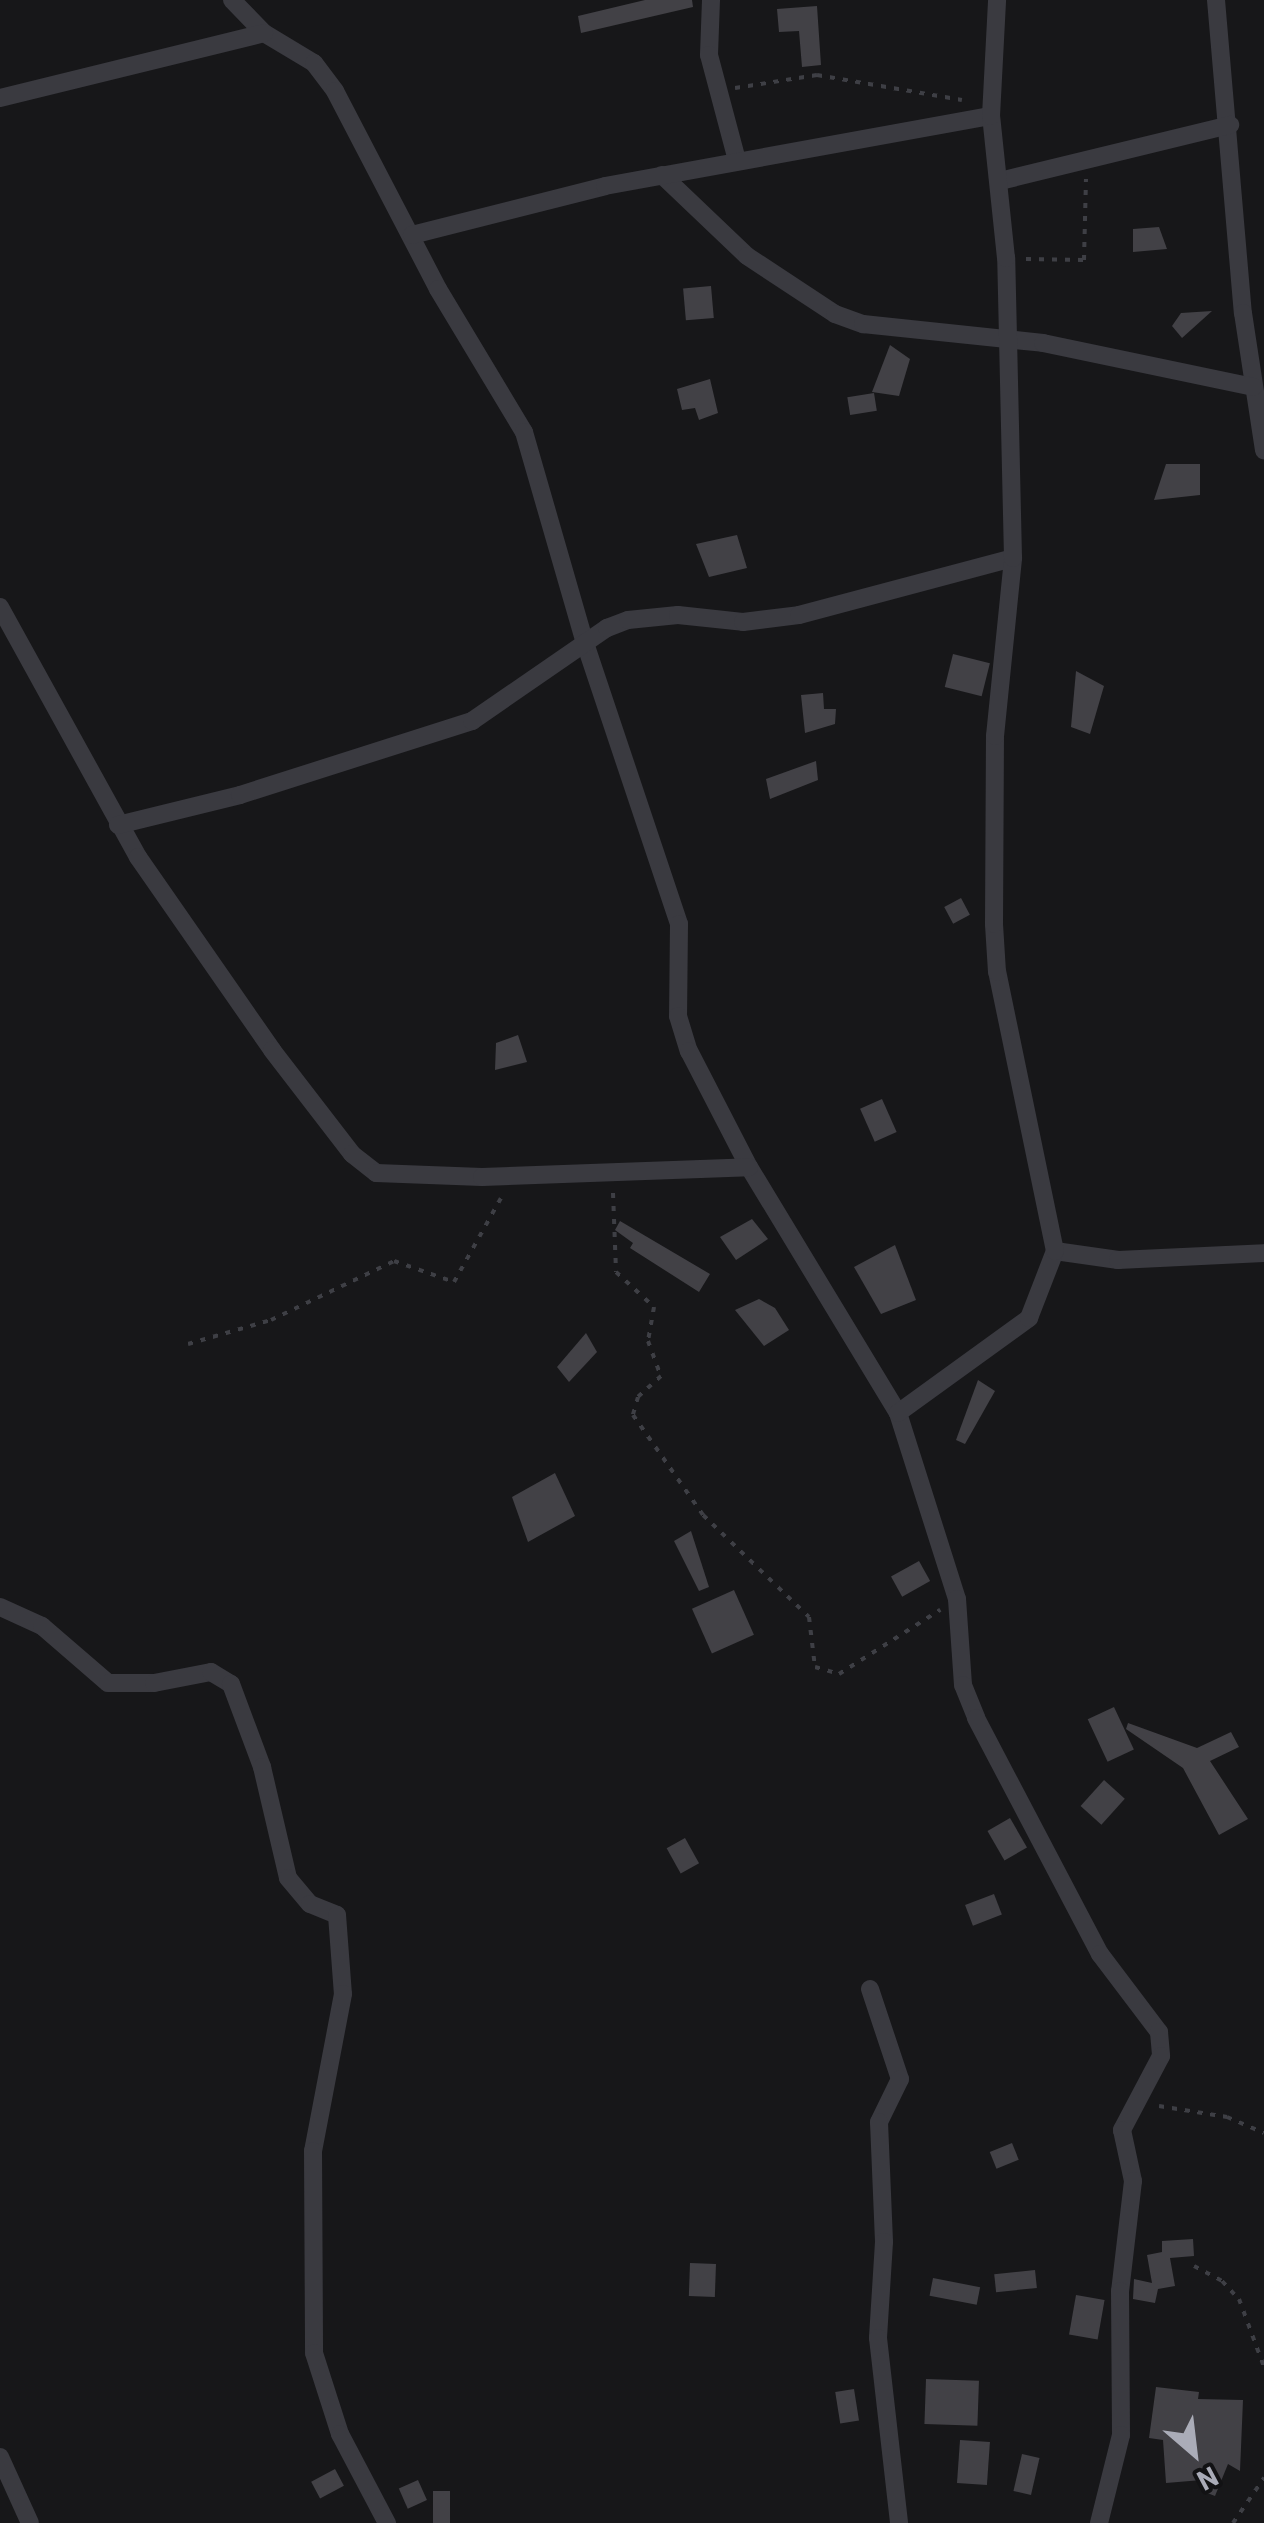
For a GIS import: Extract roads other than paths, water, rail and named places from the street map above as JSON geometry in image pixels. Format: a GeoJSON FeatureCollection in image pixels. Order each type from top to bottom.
{"type":"FeatureCollection","features":[{"type":"Feature","properties":{"kind":"street"},"geometry":{"type":"LineString","coordinates":[[232,0],[264,33],[297,49],[335,91],[524,432],[584,642],[680,924],[678,1016],[689,1051],[749,1167],[898,1413],[957,1599],[963,1685],[993,1756],[1100,1954],[1159,2032],[1161,2056],[1122,2130],[1133,2181],[1120,2291],[1121,2435],[1099,2523]]}},
{"type":"Feature","properties":{"kind":"street"},"geometry":{"type":"LineString","coordinates":[[710,0],[716,94],[737,160]]}},
{"type":"Feature","properties":{"kind":"street"},"geometry":{"type":"LineString","coordinates":[[898,1413],[1029,1318],[1055,1251],[998,972],[994,924],[995,736],[1013,558],[1004,337],[1006,258],[990,112],[997,0]]}},
{"type":"Feature","properties":{"kind":"street"},"geometry":{"type":"LineString","coordinates":[[1216,0],[1253,387],[1264,450]]}},
{"type":"Feature","properties":{"kind":"street"},"geometry":{"type":"LineString","coordinates":[[0,98],[264,33]]}},
{"type":"Feature","properties":{"kind":"street"},"geometry":{"type":"LineString","coordinates":[[412,235],[662,175],[990,112]]}},
{"type":"Feature","properties":{"kind":"street"},"geometry":{"type":"LineString","coordinates":[[1000,181],[1230,125]]}},
{"type":"Feature","properties":{"kind":"street"},"geometry":{"type":"LineString","coordinates":[[662,175],[746,256],[834,314],[890,330],[1004,337],[1253,387]]}},
{"type":"Feature","properties":{"kind":"street"},"geometry":{"type":"LineString","coordinates":[[118,826],[240,796],[472,721],[584,642],[618,624],[660,616],[742,622],[799,614],[1013,558]]}},
{"type":"Feature","properties":{"kind":"street"},"geometry":{"type":"LineString","coordinates":[[0,607],[118,826],[239,1005],[352,1154],[376,1173],[400,1177],[513,1176],[749,1167]]}},
{"type":"Feature","properties":{"kind":"street"},"geometry":{"type":"LineString","coordinates":[[1055,1251],[1118,1260],[1264,1253]]}},
{"type":"Feature","properties":{"kind":"street"},"geometry":{"type":"LineString","coordinates":[[0,1607],[42,1626],[108,1683],[154,1684],[211,1672],[232,1684],[262,1767],[288,1878],[310,1904],[337,1915],[343,1994],[313,2151],[314,2353],[346,2449],[387,2523]]}},
{"type":"Feature","properties":{"kind":"street"},"geometry":{"type":"LineString","coordinates":[[870,1989],[900,2080],[880,2122],[878,2338],[898,2523]]}},
{"type":"Feature","properties":{"kind":"street"},"geometry":{"type":"LineString","coordinates":[[0,2457],[30,2523]]}}]}
